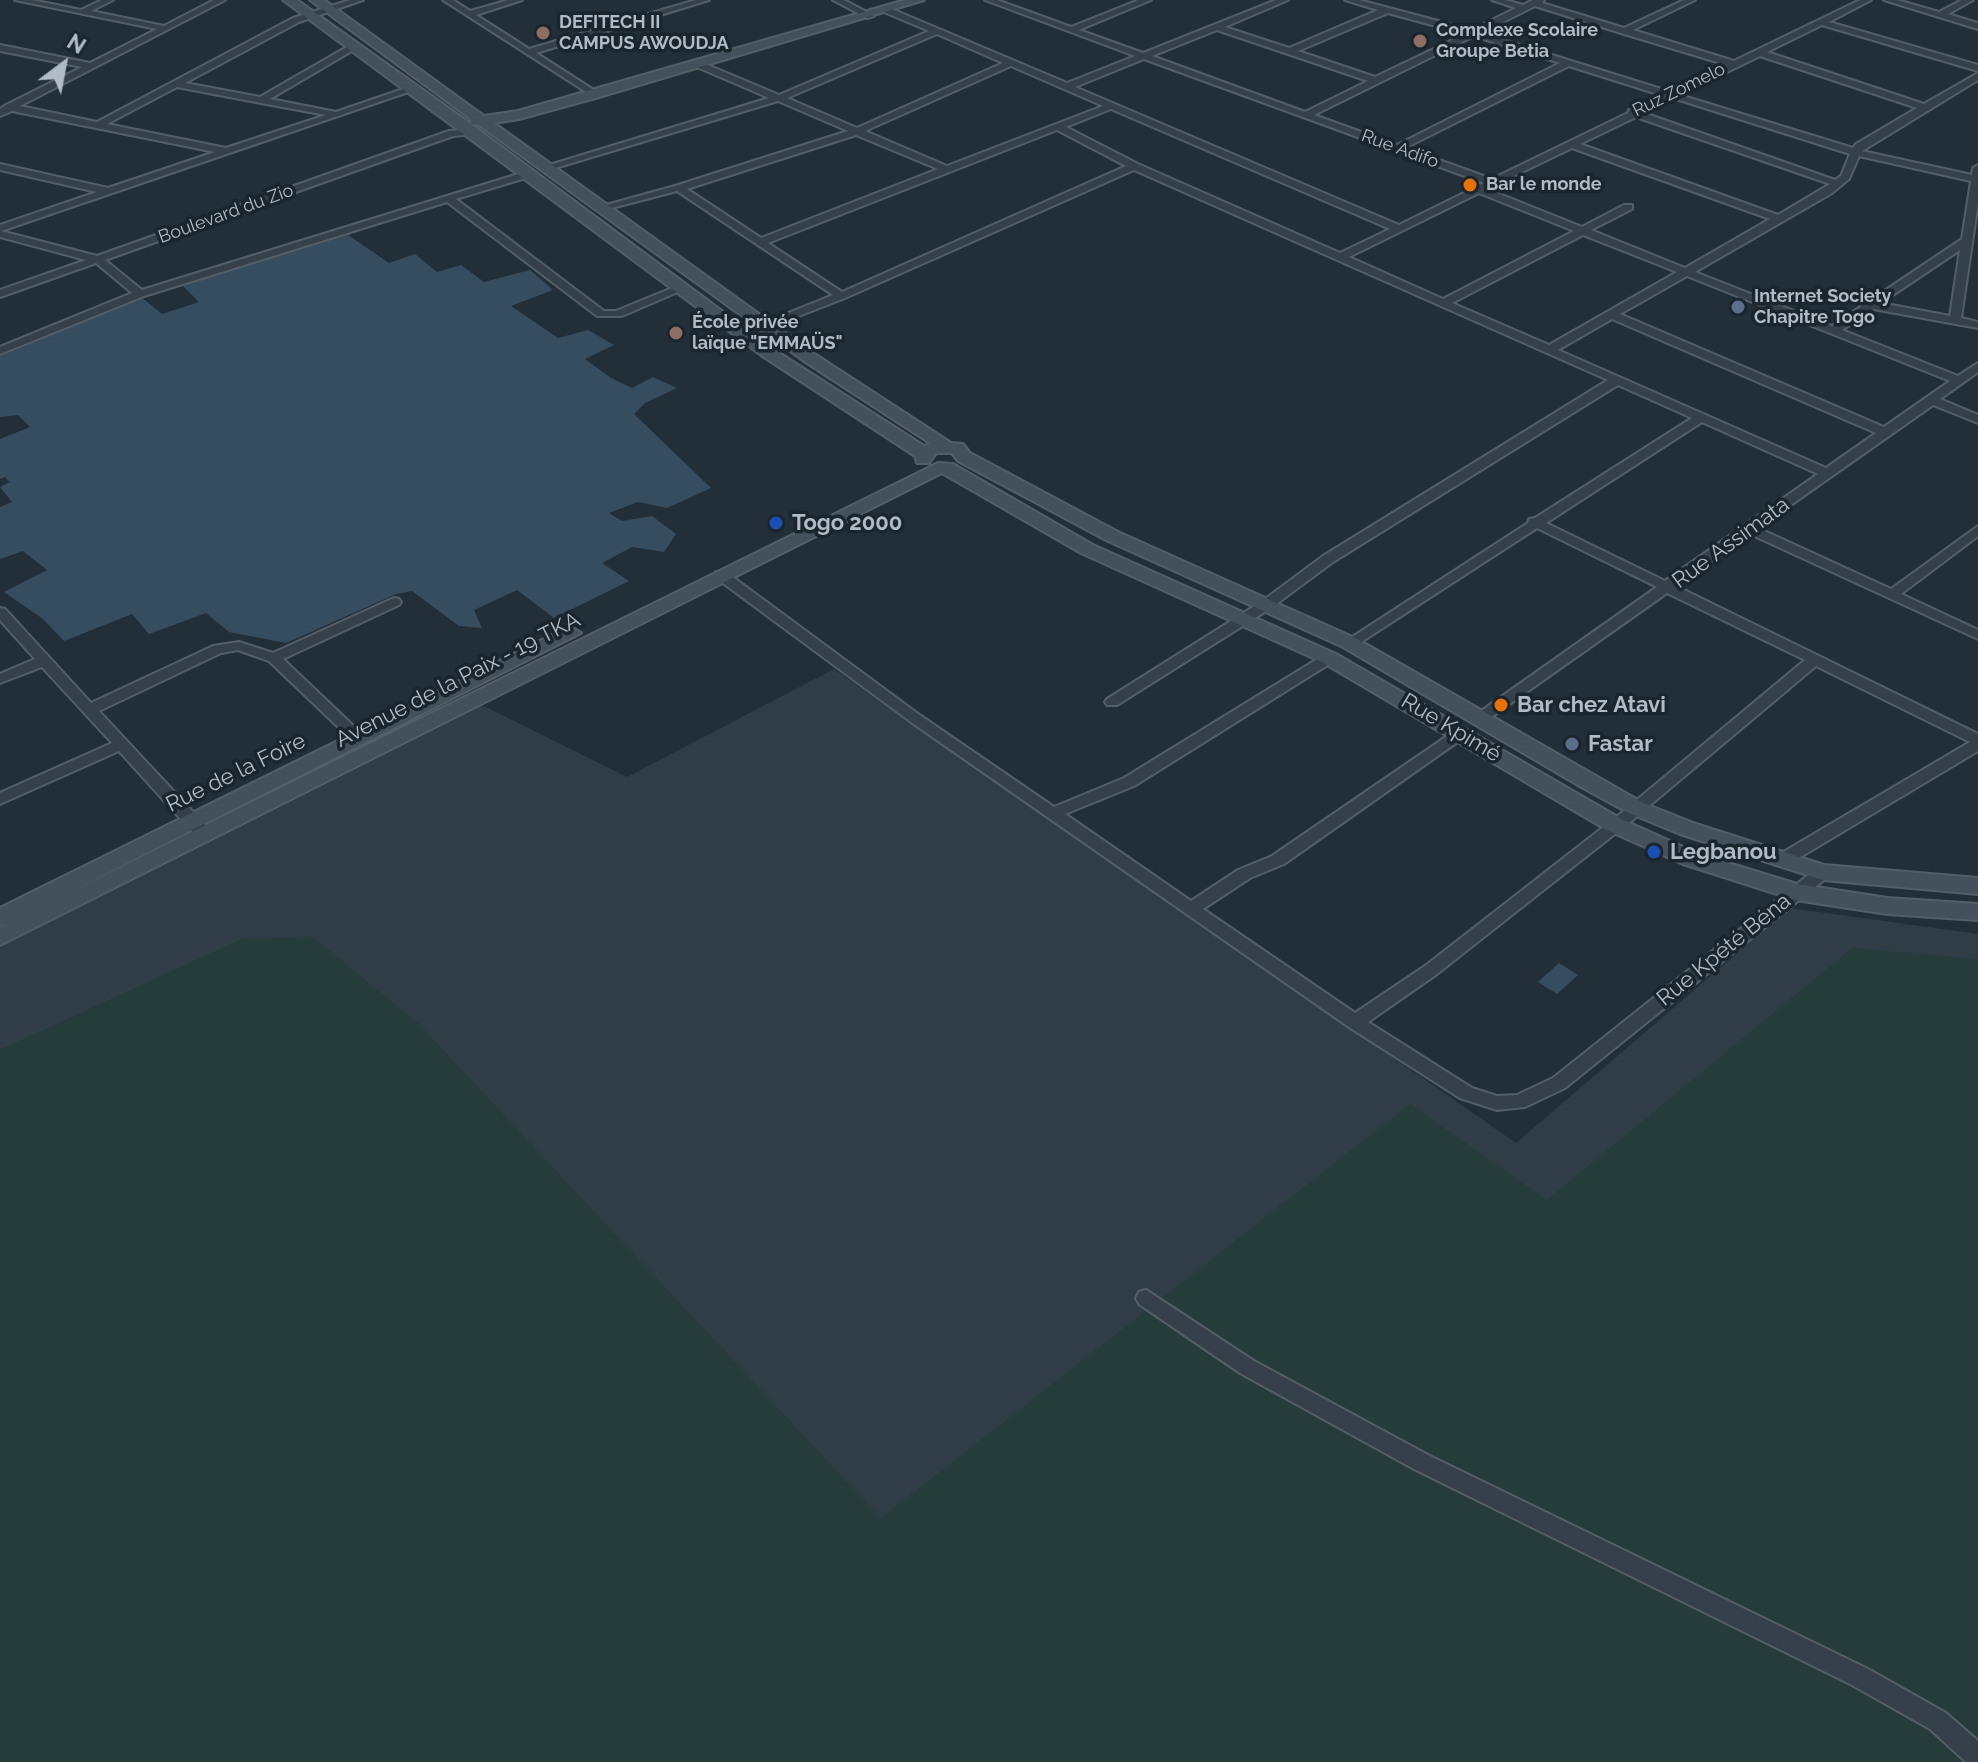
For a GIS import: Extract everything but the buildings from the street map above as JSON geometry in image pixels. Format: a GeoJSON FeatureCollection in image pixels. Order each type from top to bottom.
{"type":"FeatureCollection","features":[{"type":"Feature","properties":{"kind":"main road"},"geometry":{"type":"LineString","coordinates":[[289,0],[412,89],[462,130],[528,174],[787,365],[939,461],[1350,643],[1636,808],[1781,861],[1823,872],[1977,886]]}},
{"type":"Feature","properties":{"kind":"main road"},"geometry":{"type":"LineString","coordinates":[[316,0],[810,358],[945,446],[960,450],[939,461]]}},
{"type":"Feature","properties":{"kind":"main road"},"geometry":{"type":"LineString","coordinates":[[462,130],[700,65],[918,0]]}},
{"type":"Feature","properties":{"kind":"main road","name":"Avenue de la Paix - 19 TKA"},"geometry":{"type":"LineString","coordinates":[[0,937],[198,828],[721,575],[939,461]]}},
{"type":"Feature","properties":{"kind":"main road","name":"Rue Kpimé"},"geometry":{"type":"LineString","coordinates":[[939,461],[1087,549],[1329,658],[1615,825],[1691,859],[1796,892],[1887,906],[1978,912]]}},
{"type":"Feature","properties":{"kind":"main road","name":"Rue de la Foire"},"geometry":{"type":"LineString","coordinates":[[0,918],[198,828],[359,739],[939,461]]}},
{"type":"Feature","properties":{"kind":"street"},"geometry":{"type":"LineString","coordinates":[[19,0],[163,28]]}},
{"type":"Feature","properties":{"kind":"street"},"geometry":{"type":"LineString","coordinates":[[83,12],[109,0]]}},
{"type":"Feature","properties":{"kind":"street"},"geometry":{"type":"LineString","coordinates":[[0,113],[6,106],[221,0]]}},
{"type":"Feature","properties":{"kind":"street"},"geometry":{"type":"LineString","coordinates":[[98,125],[309,15],[359,0]]}},
{"type":"Feature","properties":{"kind":"street"},"geometry":{"type":"LineString","coordinates":[[447,0],[594,94]]}},
{"type":"Feature","properties":{"kind":"street"},"geometry":{"type":"LineString","coordinates":[[469,14],[518,0]]}},
{"type":"Feature","properties":{"kind":"street"},"geometry":{"type":"LineString","coordinates":[[528,52],[705,0]]}},
{"type":"Feature","properties":{"kind":"street"},"geometry":{"type":"LineString","coordinates":[[837,0],[870,16]]}},
{"type":"Feature","properties":{"kind":"street","name":"Rue Adifo"},"geometry":{"type":"LineString","coordinates":[[989,0],[1492,183]]}},
{"type":"Feature","properties":{"kind":"street"},"geometry":{"type":"LineString","coordinates":[[1001,5],[1014,0]]}},
{"type":"Feature","properties":{"kind":"street"},"geometry":{"type":"LineString","coordinates":[[1070,30],[1147,0]]}},
{"type":"Feature","properties":{"kind":"street"},"geometry":{"type":"LineString","coordinates":[[1069,86],[1284,0]]}},
{"type":"Feature","properties":{"kind":"street"},"geometry":{"type":"LineString","coordinates":[[1349,0],[1473,33],[1854,152],[1977,175],[1955,320]]}},
{"type":"Feature","properties":{"kind":"street"},"geometry":{"type":"LineString","coordinates":[[1496,0],[1524,8]]}},
{"type":"Feature","properties":{"kind":"street"},"geometry":{"type":"LineString","coordinates":[[1624,31],[1691,0]]}},
{"type":"Feature","properties":{"kind":"street","name":"Ruz Zomelo"},"geometry":{"type":"LineString","coordinates":[[1492,183],[1632,112],[1867,0]]}},
{"type":"Feature","properties":{"kind":"street"},"geometry":{"type":"LineString","coordinates":[[1888,0],[1978,26]]}},
{"type":"Feature","properties":{"kind":"street"},"geometry":{"type":"LineString","coordinates":[[1940,15],[1969,0]]}},
{"type":"Feature","properties":{"kind":"street"},"geometry":{"type":"LineString","coordinates":[[1306,115],[1537,1],[1733,64]]}},
{"type":"Feature","properties":{"kind":"street"},"geometry":{"type":"LineString","coordinates":[[887,10],[1400,229]]}},
{"type":"Feature","properties":{"kind":"street"},"geometry":{"type":"LineString","coordinates":[[1290,51],[1387,10]]}},
{"type":"Feature","properties":{"kind":"street"},"geometry":{"type":"LineString","coordinates":[[1821,22],[1978,68]]}},
{"type":"Feature","properties":{"kind":"street"},"geometry":{"type":"LineString","coordinates":[[1218,27],[1377,81]]}},
{"type":"Feature","properties":{"kind":"street"},"geometry":{"type":"LineString","coordinates":[[548,167],[782,97],[935,32]]}},
{"type":"Feature","properties":{"kind":"street"},"geometry":{"type":"LineString","coordinates":[[261,100],[352,47]]}},
{"type":"Feature","properties":{"kind":"street"},"geometry":{"type":"LineString","coordinates":[[0,48],[89,66]]}},
{"type":"Feature","properties":{"kind":"street"},"geometry":{"type":"LineString","coordinates":[[1758,52],[1925,107]]}},
{"type":"Feature","properties":{"kind":"street"},"geometry":{"type":"LineString","coordinates":[[1398,148],[1569,62]]}},
{"type":"Feature","properties":{"kind":"street"},"geometry":{"type":"LineString","coordinates":[[604,207],[679,188],[858,131],[1011,63]]}},
{"type":"Feature","properties":{"kind":"street"},"geometry":{"type":"LineString","coordinates":[[700,65],[782,97],[946,169]]}},
{"type":"Feature","properties":{"kind":"street"},"geometry":{"type":"LineString","coordinates":[[1549,350],[1838,184],[1845,177],[1859,146],[1978,76]]}},
{"type":"Feature","properties":{"kind":"street"},"geometry":{"type":"LineString","coordinates":[[177,84],[335,114]]}},
{"type":"Feature","properties":{"kind":"street"},"geometry":{"type":"LineString","coordinates":[[0,228],[412,89]]}},
{"type":"Feature","properties":{"kind":"street"},"geometry":{"type":"LineString","coordinates":[[760,242],[1113,105]]}},
{"type":"Feature","properties":{"kind":"street"},"geometry":{"type":"LineString","coordinates":[[6,106],[225,151]]}},
{"type":"Feature","properties":{"kind":"street"},"geometry":{"type":"LineString","coordinates":[[1632,112],[1838,184]]}},
{"type":"Feature","properties":{"kind":"street"},"geometry":{"type":"LineString","coordinates":[[1059,127],[1134,166],[1829,474]]}},
{"type":"Feature","properties":{"kind":"street","name":"Boulevard du Zio"},"geometry":{"type":"LineString","coordinates":[[0,294],[462,130]]}},
{"type":"Feature","properties":{"kind":"street"},"geometry":{"type":"LineString","coordinates":[[1570,144],[1779,219]]}},
{"type":"Feature","properties":{"kind":"street"},"geometry":{"type":"LineString","coordinates":[[745,334],[841,296],[1134,166]]}},
{"type":"Feature","properties":{"kind":"street"},"geometry":{"type":"LineString","coordinates":[[0,167],[110,191]]}},
{"type":"Feature","properties":{"kind":"street"},"geometry":{"type":"LineString","coordinates":[[0,351],[140,294],[528,174]]}},
{"type":"Feature","properties":{"kind":"street"},"geometry":{"type":"LineString","coordinates":[[1341,257],[1492,183]]}},
{"type":"Feature","properties":{"kind":"street"},"geometry":{"type":"LineString","coordinates":[[679,188],[841,296]]}},
{"type":"Feature","properties":{"kind":"street"},"geometry":{"type":"LineString","coordinates":[[1480,190],[1960,381]]}},
{"type":"Feature","properties":{"kind":"street"},"geometry":{"type":"LineString","coordinates":[[448,198],[601,314],[618,314],[681,288]]}},
{"type":"Feature","properties":{"kind":"street"},"geometry":{"type":"LineString","coordinates":[[1444,303],[1628,207]]}},
{"type":"Feature","properties":{"kind":"street"},"geometry":{"type":"LineString","coordinates":[[0,234],[97,259],[140,294]]}},
{"type":"Feature","properties":{"kind":"street"},"geometry":{"type":"LineString","coordinates":[[1834,330],[1968,240]]}},
{"type":"Feature","properties":{"kind":"street"},"geometry":{"type":"LineString","coordinates":[[1872,305],[1978,325]]}},
{"type":"Feature","properties":{"kind":"street"},"geometry":{"type":"LineString","coordinates":[[1613,315],[1887,433]]}},
{"type":"Feature","properties":{"kind":"street","name":"Rue Assimata"},"geometry":{"type":"LineString","coordinates":[[1482,717],[1978,367]]}},
{"type":"Feature","properties":{"kind":"street"},"geometry":{"type":"LineString","coordinates":[[1112,702],[1266,605],[1328,559],[1617,380]]}},
{"type":"Feature","properties":{"kind":"street"},"geometry":{"type":"LineString","coordinates":[[1932,400],[1978,419]]}},
{"type":"Feature","properties":{"kind":"street"},"geometry":{"type":"LineString","coordinates":[[1350,643],[1701,417]]}},
{"type":"Feature","properties":{"kind":"street"},"geometry":{"type":"LineString","coordinates":[[1534,522],[1978,742]]}},
{"type":"Feature","properties":{"kind":"street"},"geometry":{"type":"LineString","coordinates":[[1750,529],[1978,635]]}},
{"type":"Feature","properties":{"kind":"street"},"geometry":{"type":"LineString","coordinates":[[1893,594],[1978,530]]}},
{"type":"Feature","properties":{"kind":"street"},"geometry":{"type":"LineString","coordinates":[[721,575],[916,719],[1355,1022],[1431,970],[1615,825],[1814,660]]}},
{"type":"Feature","properties":{"kind":"street"},"geometry":{"type":"LineString","coordinates":[[274,658],[394,602]]}},
{"type":"Feature","properties":{"kind":"street"},"geometry":{"type":"LineString","coordinates":[[0,612],[198,828]]}},
{"type":"Feature","properties":{"kind":"street"},"geometry":{"type":"LineString","coordinates":[[88,710],[218,649],[239,646],[274,658],[359,739]]}},
{"type":"Feature","properties":{"kind":"street"},"geometry":{"type":"LineString","coordinates":[[1053,813],[1129,782],[1329,658]]}},
{"type":"Feature","properties":{"kind":"street"},"geometry":{"type":"LineString","coordinates":[[0,679],[43,661]]}},
{"type":"Feature","properties":{"kind":"street"},"geometry":{"type":"LineString","coordinates":[[1191,909],[1244,874],[1278,860],[1461,733]]}},
{"type":"Feature","properties":{"kind":"street"},"geometry":{"type":"LineString","coordinates":[[1781,861],[1978,742]]}},
{"type":"Feature","properties":{"kind":"street"},"geometry":{"type":"LineString","coordinates":[[0,799],[121,744]]}},
{"type":"Feature","properties":{"kind":"street","name":"Rue Kpété Béna"},"geometry":{"type":"LineString","coordinates":[[1355,1022],[1466,1093],[1497,1103],[1519,1102],[1559,1083],[1823,872]]}},
{"type":"Feature","properties":{"kind":"street"},"geometry":{"type":"LineString","coordinates":[[1146,1298],[1247,1367],[1421,1462],[1860,1677],[1938,1721],[1978,1757]]}},
{"type":"Feature","properties":{"kind":"shaded area"},"geometry":{"type":"Polygon","coordinates":[[[834,669],[1516,1143],[1790,908],[1978,934],[1978,1762],[0,1762],[0,946],[480,704],[627,777],[834,669]]]}},
{"type":"Feature","properties":{"kind":"green space"},"geometry":{"type":"Polygon","coordinates":[[[313,937],[419,1024],[881,1518],[1410,1104],[1547,1200],[1852,948],[1978,959],[1978,1762],[0,1762],[0,1050],[244,938],[313,937]]]}},
{"type":"Feature","properties":{"kind":"water"},"geometry":{"type":"Polygon","coordinates":[[[348,235],[389,263],[415,254],[437,272],[461,265],[484,282],[530,270],[553,290],[511,306],[558,338],[588,330],[614,345],[585,359],[611,378],[632,388],[653,377],[677,388],[645,403],[634,414],[711,488],[667,508],[638,502],[609,513],[622,521],[652,516],[676,534],[664,552],[632,547],[602,563],[629,581],[554,618],[517,590],[474,610],[482,628],[459,626],[412,591],[396,594],[286,643],[229,632],[206,613],[149,634],[132,614],[64,641],[43,619],[4,592],[47,570],[23,551],[0,559],[0,507],[12,502],[0,487],[10,482],[5,477],[0,479],[0,439],[30,427],[18,415],[0,417],[0,356],[141,297],[162,314],[199,302],[182,285],[348,235]]]}},
{"type":"Feature","properties":{"kind":"water"},"geometry":{"type":"Polygon","coordinates":[[[1559,963],[1578,975],[1557,994],[1538,982],[1559,963]]]}},
{"type":"Feature","properties":{"kind":"place","name":"DEFITECH II CAMPUS AWOUDJA"},"geometry":{"type":"Point","coordinates":[543,33]}},
{"type":"Feature","properties":{"kind":"place","name":"Complexe Scolaire Groupe Betia"},"geometry":{"type":"Point","coordinates":[1420,41]}},
{"type":"Feature","properties":{"kind":"place","name":"Bar le monde"},"geometry":{"type":"Point","coordinates":[1470,185]}},
{"type":"Feature","properties":{"kind":"place","name":"Internet Society Chapitre Togo"},"geometry":{"type":"Point","coordinates":[1738,307]}},
{"type":"Feature","properties":{"kind":"place","name":"École privée laïque \"EMMAÜS\""},"geometry":{"type":"Point","coordinates":[676,333]}},
{"type":"Feature","properties":{"kind":"place","name":"Togo 2000"},"geometry":{"type":"Point","coordinates":[776,523]}},
{"type":"Feature","properties":{"kind":"place","name":"Bar chez Atavi"},"geometry":{"type":"Point","coordinates":[1501,705]}},
{"type":"Feature","properties":{"kind":"place","name":"Fastar"},"geometry":{"type":"Point","coordinates":[1572,744]}},
{"type":"Feature","properties":{"kind":"place","name":"Legbanou"},"geometry":{"type":"Point","coordinates":[1654,852]}}]}
